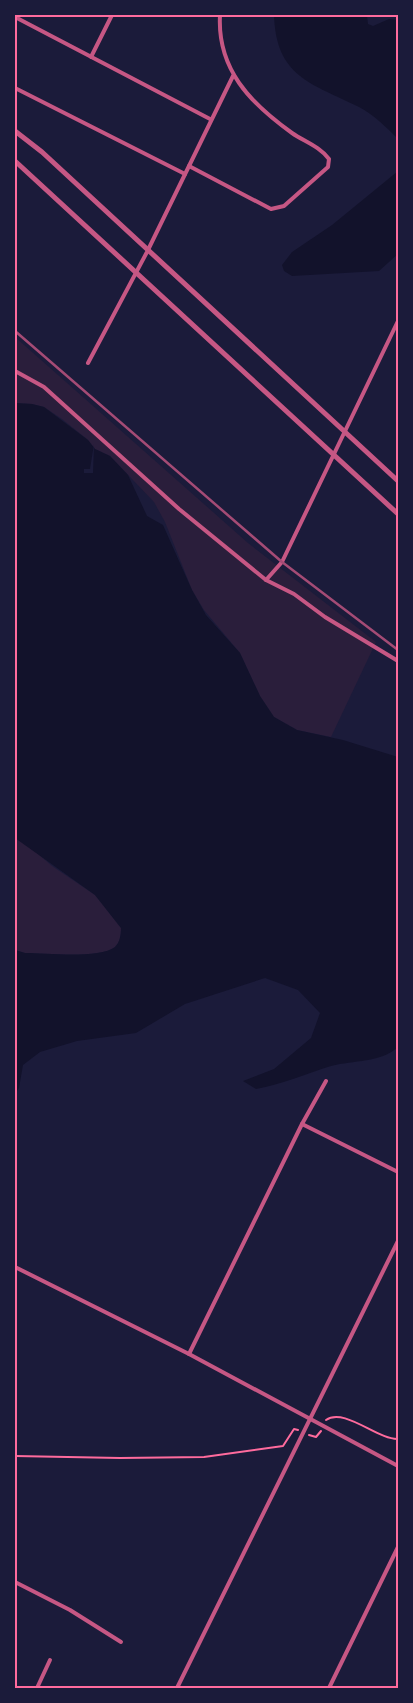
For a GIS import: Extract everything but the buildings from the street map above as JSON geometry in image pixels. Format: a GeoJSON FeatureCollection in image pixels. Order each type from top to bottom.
{"type":"FeatureCollection","features":[{"type":"Feature","properties":{"kind":"street"},"geometry":{"type":"LineString","coordinates":[[91,57],[112,15]]}},
{"type":"Feature","properties":{"kind":"street"},"geometry":{"type":"LineString","coordinates":[[189,166],[271,209],[284,206],[328,167],[329,159],[322,150],[292,132],[260,106],[233,76],[223,56],[219,31],[220,15]]}},
{"type":"Feature","properties":{"kind":"street"},"geometry":{"type":"LineString","coordinates":[[15,17],[210,120]]}},
{"type":"Feature","properties":{"kind":"street"},"geometry":{"type":"LineString","coordinates":[[88,363],[147,252],[233,76]]}},
{"type":"Feature","properties":{"kind":"street"},"geometry":{"type":"LineString","coordinates":[[15,88],[185,174]]}},
{"type":"Feature","properties":{"kind":"street"},"geometry":{"type":"LineString","coordinates":[[15,131],[42,152],[147,252],[398,481]]}},
{"type":"Feature","properties":{"kind":"street"},"geometry":{"type":"LineString","coordinates":[[15,161],[398,514]]}},
{"type":"Feature","properties":{"kind":"street"},"geometry":{"type":"LineString","coordinates":[[266,580],[282,562],[398,321]]}},
{"type":"Feature","properties":{"kind":"street"},"geometry":{"type":"LineString","coordinates":[[15,371],[44,387],[179,509],[266,580],[294,594],[325,617],[398,661]]}},
{"type":"Feature","properties":{"kind":"street"},"geometry":{"type":"LineString","coordinates":[[189,1354],[302,1124],[326,1081]]}},
{"type":"Feature","properties":{"kind":"street"},"geometry":{"type":"LineString","coordinates":[[302,1124],[398,1172]]}},
{"type":"Feature","properties":{"kind":"street"},"geometry":{"type":"LineString","coordinates":[[177,1688],[398,1241]]}},
{"type":"Feature","properties":{"kind":"street"},"geometry":{"type":"LineString","coordinates":[[15,1267],[189,1354],[308,1420],[398,1466]]}},
{"type":"Feature","properties":{"kind":"street"},"geometry":{"type":"LineString","coordinates":[[329,1688],[398,1546]]}},
{"type":"Feature","properties":{"kind":"street"},"geometry":{"type":"LineString","coordinates":[[15,1582],[70,1610],[120,1642]]}},
{"type":"Feature","properties":{"kind":"street"},"geometry":{"type":"LineString","coordinates":[[38,1688],[50,1660]]}},
{"type":"Feature","properties":{"kind":"path"},"geometry":{"type":"LineString","coordinates":[[15,1456],[204,1457],[283,1446],[294,1429],[316,1437],[328,1418],[334,1417],[354,1421],[388,1438],[398,1439]]}},
{"type":"Feature","properties":{"kind":"shaded area"},"geometry":{"type":"Polygon","coordinates":[[[274,15],[367,15],[368,24],[373,26],[389,19],[398,20],[398,139],[364,110],[312,84],[289,65],[281,52],[276,36],[274,15]]]}},
{"type":"Feature","properties":{"kind":"shaded area"},"geometry":{"type":"Polygon","coordinates":[[[398,171],[398,254],[379,271],[292,276],[284,271],[282,265],[292,252],[332,225],[398,171]]]}},
{"type":"Feature","properties":{"kind":"shaded area"},"geometry":{"type":"Polygon","coordinates":[[[15,337],[248,543],[376,642],[331,737],[297,730],[274,717],[260,696],[240,653],[204,610],[192,590],[165,522],[154,502],[110,456],[95,449],[88,440],[62,419],[44,407],[15,403],[15,337]]]}},
{"type":"Feature","properties":{"kind":"shaded area"},"geometry":{"type":"Polygon","coordinates":[[[15,403],[44,407],[88,440],[95,449],[110,456],[128,475],[147,516],[163,525],[192,590],[206,615],[240,653],[260,696],[274,717],[297,730],[343,740],[398,757],[398,1047],[391,1052],[375,1058],[331,1066],[285,1082],[256,1089],[243,1081],[274,1069],[311,1038],[320,1013],[298,990],[265,978],[185,1004],[136,1033],[77,1041],[40,1052],[23,1065],[19,1088],[15,1094],[15,950],[25,953],[58,954],[85,954],[108,951],[118,943],[121,928],[95,895],[15,838],[15,403]]]}},
{"type":"Feature","properties":{"kind":"shaded area"},"geometry":{"type":"Polygon","coordinates":[[[15,834],[52,866],[95,895],[121,928],[120,938],[115,947],[108,951],[85,954],[25,953],[15,950],[15,834]]]}},
{"type":"Feature","properties":{"kind":"pier"},"geometry":{"type":"Polygon","coordinates":[[[94,444],[93,473],[84,473],[84,469],[90,469],[94,444]]]}},
{"type":"Feature","properties":{"kind":"railway"},"geometry":{"type":"LineString","coordinates":[[15,331],[282,562],[398,650]]}}]}
